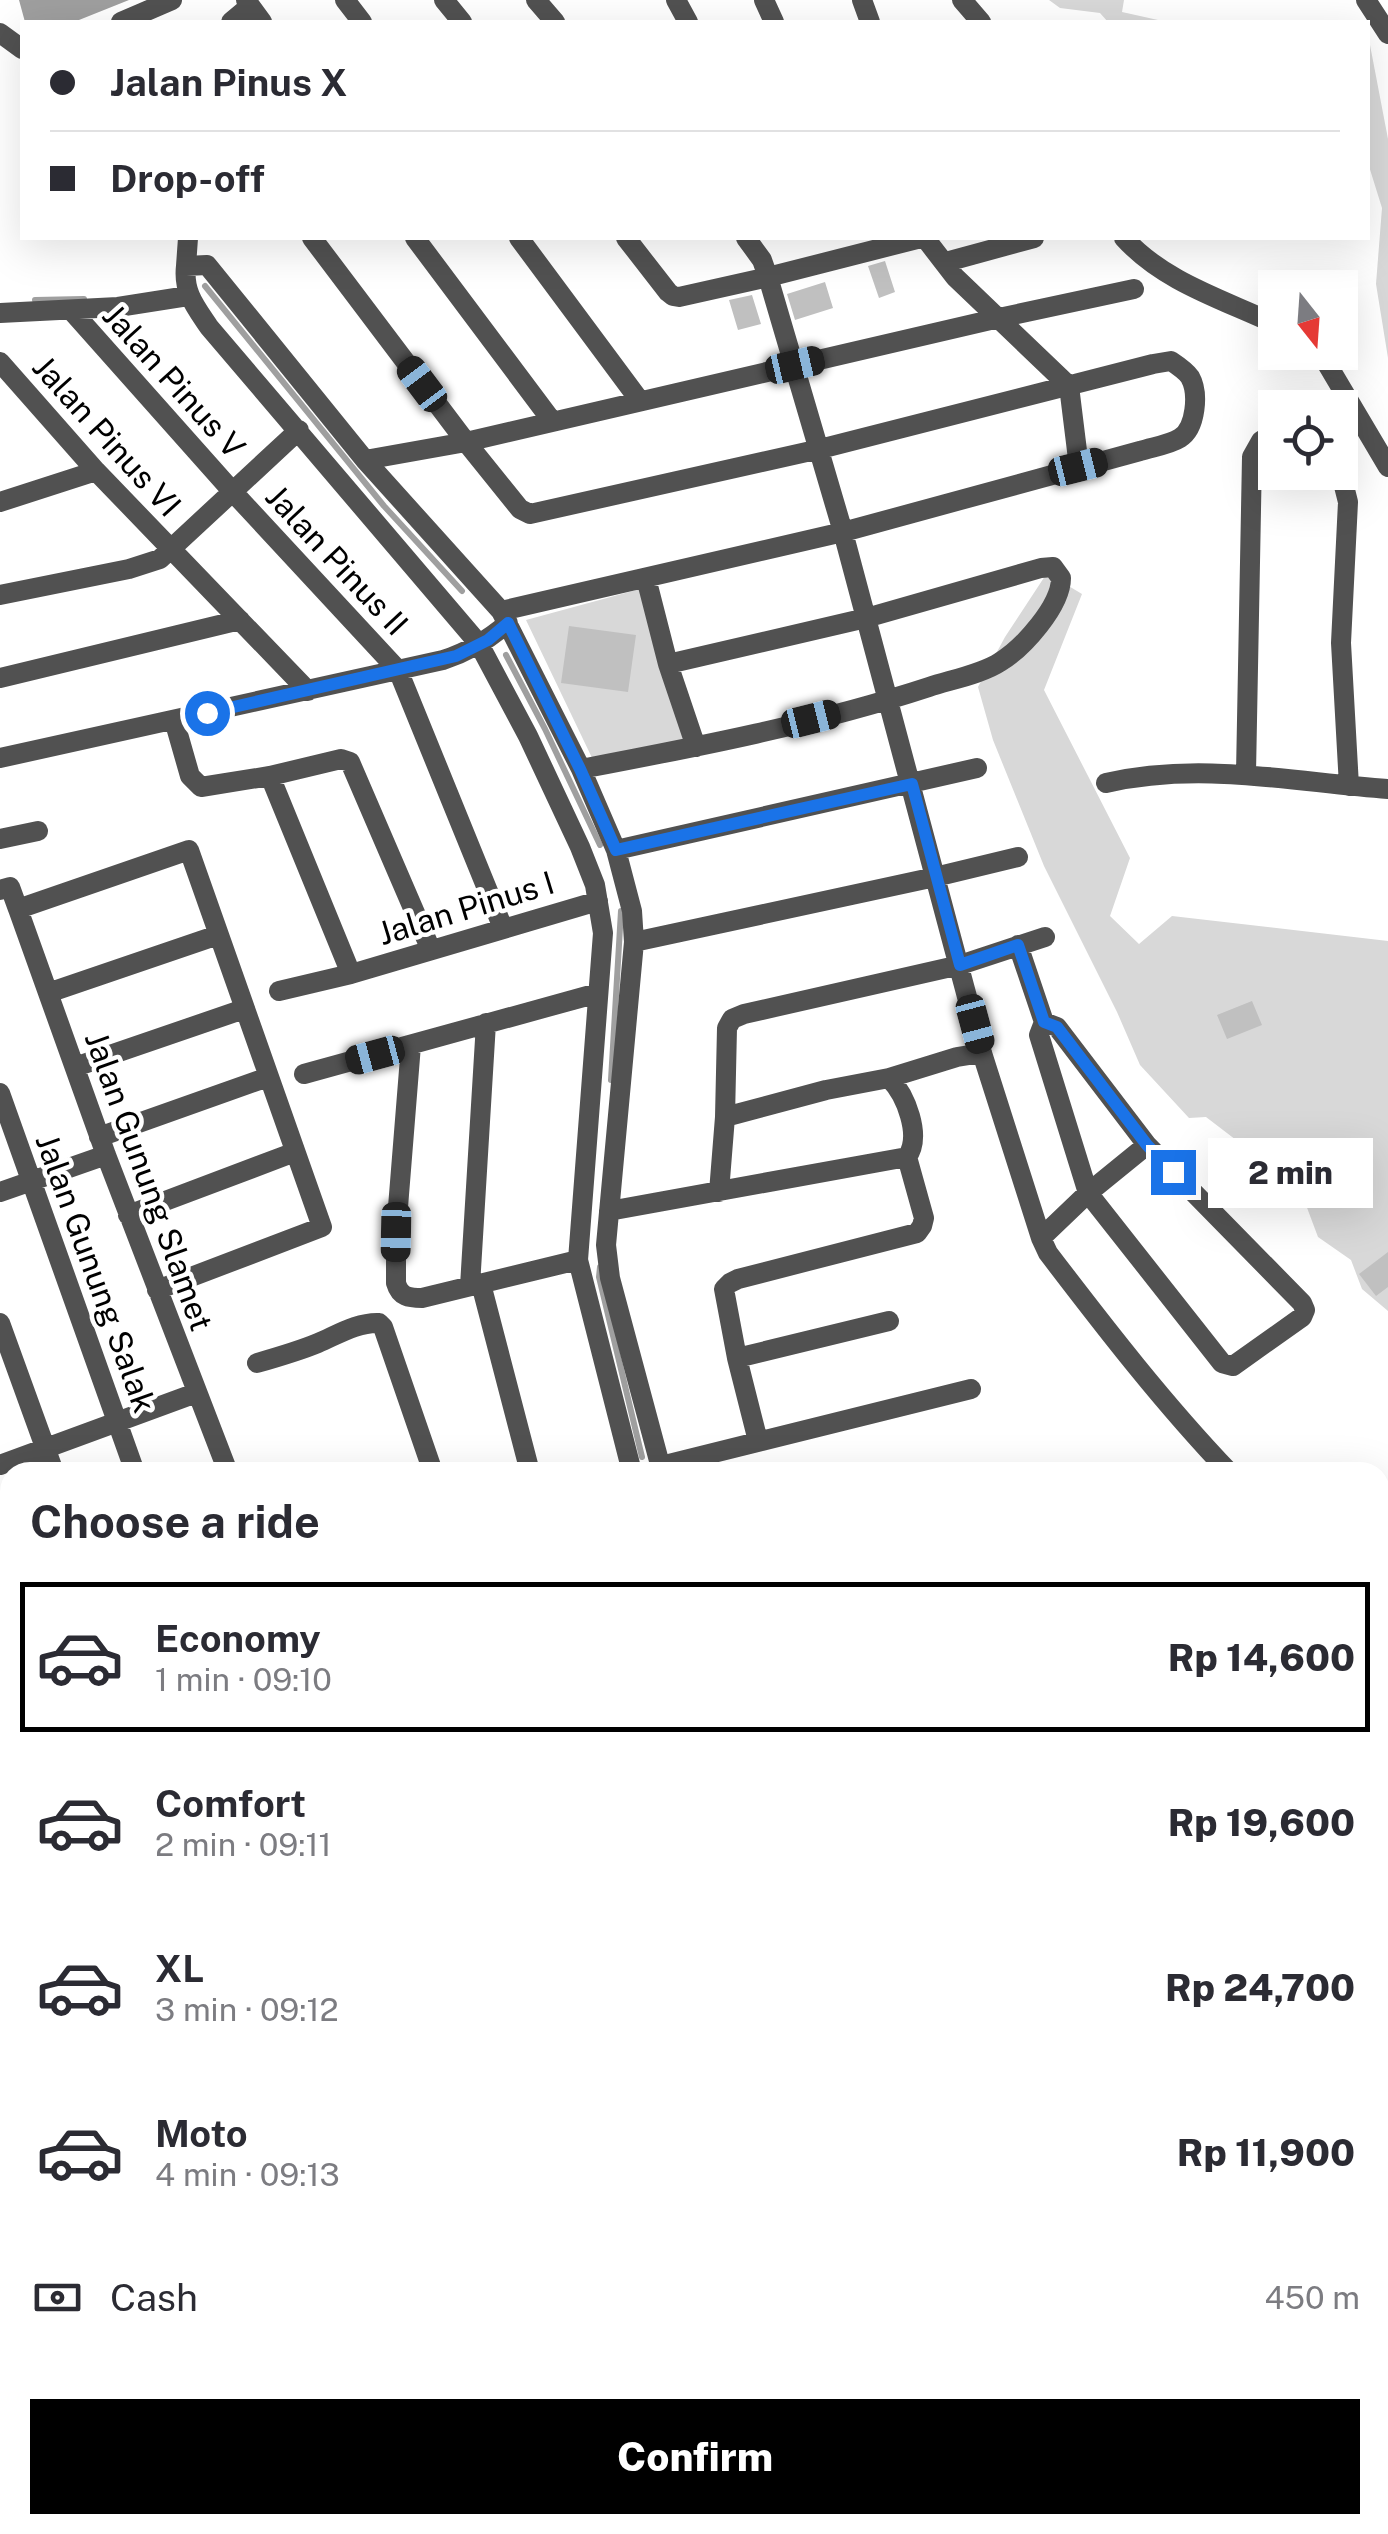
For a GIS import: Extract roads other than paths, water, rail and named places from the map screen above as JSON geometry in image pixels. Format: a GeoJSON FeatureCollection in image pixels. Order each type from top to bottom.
{"type":"FeatureCollection","features":[{"type":"Feature","properties":{"kind":"street"},"geometry":{"type":"LineString","coordinates":[[126,20],[172,0]]}},
{"type":"Feature","properties":{"kind":"street"},"geometry":{"type":"LineString","coordinates":[[345,0],[360,20]]}},
{"type":"Feature","properties":{"kind":"street"},"geometry":{"type":"LineString","coordinates":[[444,0],[460,20]]}},
{"type":"Feature","properties":{"kind":"street"},"geometry":{"type":"LineString","coordinates":[[536,0],[553,20]]}},
{"type":"Feature","properties":{"kind":"street"},"geometry":{"type":"LineString","coordinates":[[962,0],[979,20]]}},
{"type":"Feature","properties":{"kind":"street"},"geometry":{"type":"LineString","coordinates":[[1366,0],[1388,34]]}},
{"type":"Feature","properties":{"kind":"street"},"geometry":{"type":"LineString","coordinates":[[188,240],[184,282],[188,296],[209,327],[298,430],[496,629],[528,736],[609,884],[632,911],[634,942],[606,1244],[610,1278],[659,1462]]}},
{"type":"Feature","properties":{"kind":"street"},"geometry":{"type":"LineString","coordinates":[[0,758],[456,656],[496,629],[646,578],[844,532],[1140,452],[1180,438],[1193,417],[1190,377],[1171,361],[820,449],[530,514],[520,509],[466,442],[314,240]]}},
{"type":"Feature","properties":{"kind":"street"},"geometry":{"type":"LineString","coordinates":[[417,240],[552,421]]}},
{"type":"Feature","properties":{"kind":"street"},"geometry":{"type":"LineString","coordinates":[[521,240],[640,402]]}},
{"type":"Feature","properties":{"kind":"street"},"geometry":{"type":"LineString","coordinates":[[628,240],[673,296],[679,297],[916,240]]}},
{"type":"Feature","properties":{"kind":"street"},"geometry":{"type":"LineString","coordinates":[[747,240],[762,260],[768,277],[844,532],[960,965],[970,1055],[1048,1254],[1180,1420],[1220,1462]]}},
{"type":"Feature","properties":{"kind":"street"},"geometry":{"type":"LineString","coordinates":[[926,240],[956,277],[1069,386],[1078,467]]}},
{"type":"Feature","properties":{"kind":"street"},"geometry":{"type":"LineString","coordinates":[[946,262],[1027,240]]}},
{"type":"Feature","properties":{"kind":"street"},"geometry":{"type":"LineString","coordinates":[[1126,240],[1185,284],[1258,316]]}},
{"type":"Feature","properties":{"kind":"street"},"geometry":{"type":"LineString","coordinates":[[186,266],[207,265],[496,629],[580,769],[616,850],[598,993],[578,1260],[629,1462]]}},
{"type":"Feature","properties":{"kind":"street"},"geometry":{"type":"LineString","coordinates":[[365,460],[466,442],[1134,289]]}},
{"type":"Feature","properties":{"kind":"street"},"geometry":{"type":"LineString","coordinates":[[0,312],[71,310],[188,296]]}},
{"type":"Feature","properties":{"kind":"street","name":"Jalan Pinus V"},"geometry":{"type":"LineString","coordinates":[[71,310],[232,491]]}},
{"type":"Feature","properties":{"kind":"street","name":"Jalan Pinus VI"},"geometry":{"type":"LineString","coordinates":[[0,362],[96,471],[308,692]]}},
{"type":"Feature","properties":{"kind":"street"},"geometry":{"type":"LineString","coordinates":[[1331,370],[1388,466]]}},
{"type":"Feature","properties":{"kind":"street"},"geometry":{"type":"LineString","coordinates":[[0,594],[160,559],[298,430]]}},
{"type":"Feature","properties":{"kind":"street"},"geometry":{"type":"LineString","coordinates":[[1246,773],[1252,457],[1258,447]]}},
{"type":"Feature","properties":{"kind":"street"},"geometry":{"type":"LineString","coordinates":[[0,502],[96,471]]}},
{"type":"Feature","properties":{"kind":"street"},"geometry":{"type":"LineString","coordinates":[[1345,490],[1348,502],[1341,643],[1348,786]]}},
{"type":"Feature","properties":{"kind":"street","name":"Jalan Pinus II"},"geometry":{"type":"LineString","coordinates":[[232,491],[398,670]]}},
{"type":"Feature","properties":{"kind":"street"},"geometry":{"type":"LineString","coordinates":[[580,769],[696,747],[888,700],[998,664],[1040,624],[1058,595],[1061,578],[1053,567],[1041,568],[866,618],[668,664]]}},
{"type":"Feature","properties":{"kind":"street"},"geometry":{"type":"LineString","coordinates":[[646,578],[668,664],[696,747]]}},
{"type":"Feature","properties":{"kind":"street"},"geometry":{"type":"LineString","coordinates":[[0,678],[240,620]]}},
{"type":"Feature","properties":{"kind":"street"},"geometry":{"type":"LineString","coordinates":[[398,670],[503,928]]}},
{"type":"Feature","properties":{"kind":"street"},"geometry":{"type":"LineString","coordinates":[[174,720],[190,776],[201,787],[341,759],[350,762],[432,950]]}},
{"type":"Feature","properties":{"kind":"street"},"geometry":{"type":"LineString","coordinates":[[616,850],[977,768]]}},
{"type":"Feature","properties":{"kind":"street"},"geometry":{"type":"LineString","coordinates":[[1106,783],[1154,774],[1246,773],[1388,789]]}},
{"type":"Feature","properties":{"kind":"street","name":"Jalan Pinus I"},"geometry":{"type":"LineString","coordinates":[[270,776],[351,974]]}},
{"type":"Feature","properties":{"kind":"street"},"geometry":{"type":"LineString","coordinates":[[0,839],[38,831]]}},
{"type":"Feature","properties":{"kind":"street"},"geometry":{"type":"LineString","coordinates":[[0,890],[10,887],[18,908],[189,850],[322,1227],[157,1290]]}},
{"type":"Feature","properties":{"kind":"street"},"geometry":{"type":"LineString","coordinates":[[634,942],[1018,857]]}},
{"type":"Feature","properties":{"kind":"street","name":"Jalan Pinus I"},"geometry":{"type":"LineString","coordinates":[[280,992],[503,928],[609,884]]}},
{"type":"Feature","properties":{"kind":"street","name":"Jalan Gunung Slamet"},"geometry":{"type":"LineString","coordinates":[[18,908],[102,1146],[224,1462]]}},
{"type":"Feature","properties":{"kind":"street"},"geometry":{"type":"LineString","coordinates":[[48,993],[218,936]]}},
{"type":"Feature","properties":{"kind":"street"},"geometry":{"type":"LineString","coordinates":[[719,1192],[727,1028],[732,1019],[960,965],[1045,936]]}},
{"type":"Feature","properties":{"kind":"street"},"geometry":{"type":"LineString","coordinates":[[1018,945],[1044,1022],[1039,1035],[1088,1193],[1222,1363],[1233,1366],[1242,1361],[1302,1317],[1302,1303],[1147,1145],[1057,1027],[1044,1022]]}},
{"type":"Feature","properties":{"kind":"street"},"geometry":{"type":"LineString","coordinates":[[304,1074],[598,993]]}},
{"type":"Feature","properties":{"kind":"street"},"geometry":{"type":"LineString","coordinates":[[74,1067],[244,1009]]}},
{"type":"Feature","properties":{"kind":"street"},"geometry":{"type":"LineString","coordinates":[[486,1023],[475,1285],[527,1462]]}},
{"type":"Feature","properties":{"kind":"street"},"geometry":{"type":"LineString","coordinates":[[411,1045],[396,1232],[398,1290],[410,1298],[422,1298],[578,1260]]}},
{"type":"Feature","properties":{"kind":"street"},"geometry":{"type":"LineString","coordinates":[[725,1117],[970,1055]]}},
{"type":"Feature","properties":{"kind":"street"},"geometry":{"type":"LineString","coordinates":[[0,1192],[268,1076]]}},
{"type":"Feature","properties":{"kind":"street"},"geometry":{"type":"LineString","coordinates":[[758,1442],[724,1289],[730,1283],[916,1234],[924,1218],[907,1157],[913,1146],[908,1112],[897,1086],[889,1078]]}},
{"type":"Feature","properties":{"kind":"street","name":"Jalan Gunung Salak"},"geometry":{"type":"LineString","coordinates":[[0,1093],[132,1462]]}},
{"type":"Feature","properties":{"kind":"street"},"geometry":{"type":"LineString","coordinates":[[1042,1238],[1088,1193],[1147,1145]]}},
{"type":"Feature","properties":{"kind":"street"},"geometry":{"type":"LineString","coordinates":[[128,1215],[295,1152]]}},
{"type":"Feature","properties":{"kind":"street"},"geometry":{"type":"LineString","coordinates":[[610,1210],[907,1157]]}},
{"type":"Feature","properties":{"kind":"street"},"geometry":{"type":"LineString","coordinates":[[737,1358],[890,1321]]}},
{"type":"Feature","properties":{"kind":"street"},"geometry":{"type":"LineString","coordinates":[[258,1363],[378,1322],[430,1462]]}},
{"type":"Feature","properties":{"kind":"street"},"geometry":{"type":"LineString","coordinates":[[0,1324],[50,1462]]}},
{"type":"Feature","properties":{"kind":"street"},"geometry":{"type":"LineString","coordinates":[[686,1462],[971,1389]]}},
{"type":"Feature","properties":{"kind":"street"},"geometry":{"type":"LineString","coordinates":[[8,1462],[196,1393]]}},
{"type":"Feature","properties":{"kind":"waterway"},"geometry":{"type":"LineString","coordinates":[[205,286],[384,506],[462,591]]}},
{"type":"Feature","properties":{"kind":"waterway"},"geometry":{"type":"LineString","coordinates":[[35,300],[84,299]]}},
{"type":"Feature","properties":{"kind":"waterway"},"geometry":{"type":"LineString","coordinates":[[506,655],[600,845]]}},
{"type":"Feature","properties":{"kind":"waterway"},"geometry":{"type":"LineString","coordinates":[[611,1080],[621,911]]}},
{"type":"Feature","properties":{"kind":"waterway"},"geometry":{"type":"LineString","coordinates":[[600,1267],[599,1277],[642,1457]]}}]}
